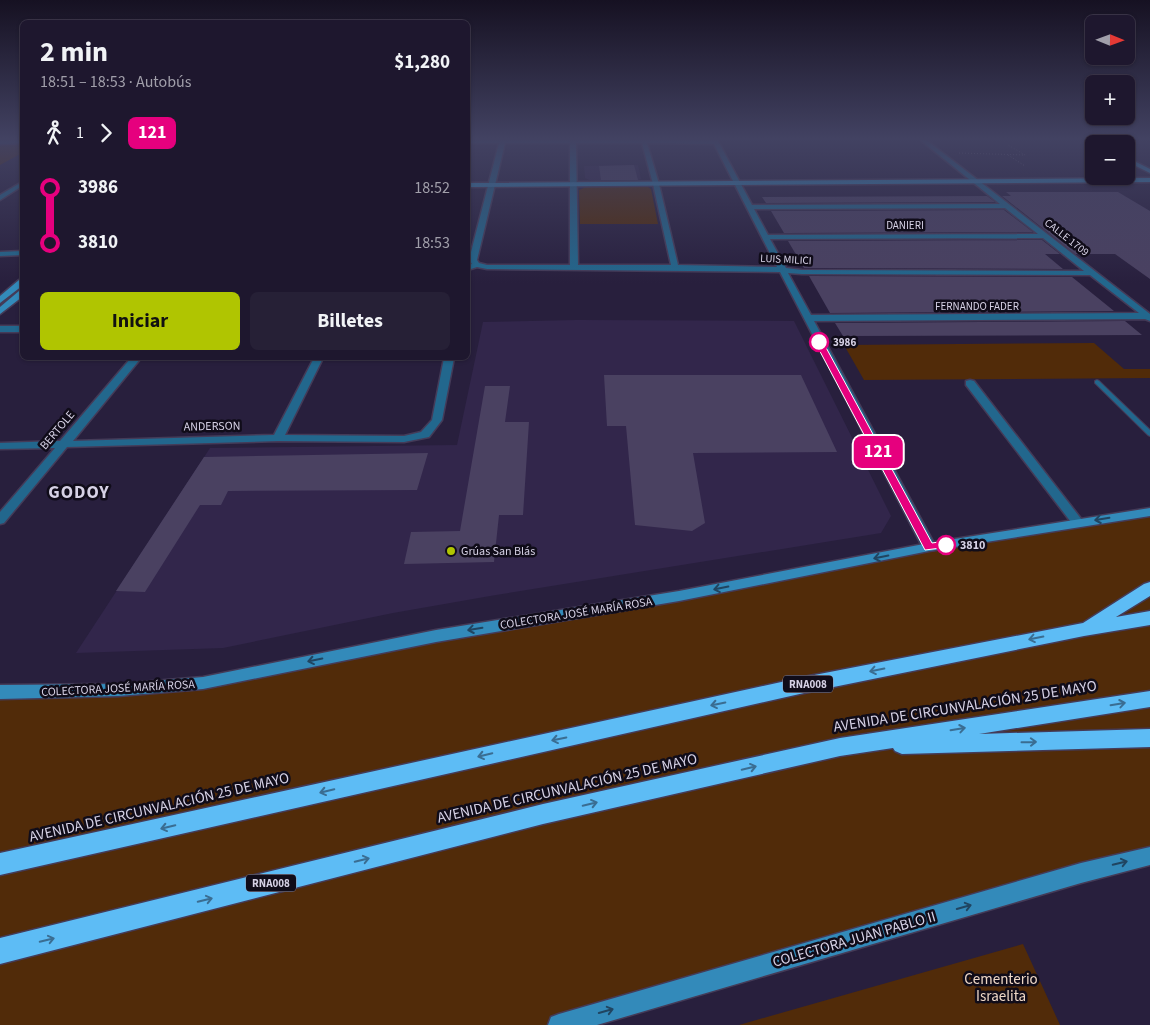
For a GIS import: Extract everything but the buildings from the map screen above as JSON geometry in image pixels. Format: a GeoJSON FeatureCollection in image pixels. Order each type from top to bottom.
{"type":"FeatureCollection","features":[{"type":"Feature","properties":{"kind":"highway"},"geometry":{"type":"LineString","coordinates":[[1084,628],[1150,588]]}},
{"type":"Feature","properties":{"kind":"highway","name":"AVENIDA DE CIRCUNVALACIÓN 25 DE MAYO"},"geometry":{"type":"LineString","coordinates":[[0,864],[804,685],[1084,628],[1150,618]]}},
{"type":"Feature","properties":{"kind":"highway","name":"AVENIDA DE CIRCUNVALACIÓN 25 DE MAYO"},"geometry":{"type":"LineString","coordinates":[[0,952],[542,814],[840,747],[1150,699]]}},
{"type":"Feature","properties":{"kind":"highway","name":"RNA008"},"geometry":{"type":"LineString","coordinates":[[840,747],[1150,738]]}},
{"type":"Feature","properties":{"kind":"street"},"geometry":{"type":"LineString","coordinates":[[0,198],[17,187]]}},
{"type":"Feature","properties":{"kind":"street"},"geometry":{"type":"LineString","coordinates":[[472,267],[492,187]]}},
{"type":"Feature","properties":{"kind":"street"},"geometry":{"type":"LineString","coordinates":[[574,187],[574,268]]}},
{"type":"Feature","properties":{"kind":"street"},"geometry":{"type":"LineString","coordinates":[[657,187],[675,268]]}},
{"type":"Feature","properties":{"kind":"street"},"geometry":{"type":"LineString","coordinates":[[738,187],[929,547]]}},
{"type":"Feature","properties":{"kind":"street","name":"CALLE 1709"},"geometry":{"type":"LineString","coordinates":[[983,187],[1149,317]]}},
{"type":"Feature","properties":{"kind":"street"},"geometry":{"type":"LineString","coordinates":[[0,189],[20,189]]}},
{"type":"Feature","properties":{"kind":"street"},"geometry":{"type":"LineString","coordinates":[[749,207],[1007,206]]}},
{"type":"Feature","properties":{"kind":"street","name":"DANIERI"},"geometry":{"type":"LineString","coordinates":[[764,237],[1047,236]]}},
{"type":"Feature","properties":{"kind":"street"},"geometry":{"type":"LineString","coordinates":[[470,247],[476,247]]}},
{"type":"Feature","properties":{"kind":"street"},"geometry":{"type":"LineString","coordinates":[[0,254],[20,253]]}},
{"type":"Feature","properties":{"kind":"street","name":"LUIS MILICI"},"geometry":{"type":"LineString","coordinates":[[472,267],[782,269],[802,272],[1094,273]]}},
{"type":"Feature","properties":{"kind":"street"},"geometry":{"type":"LineString","coordinates":[[0,300],[20,284]]}},
{"type":"Feature","properties":{"kind":"street"},"geometry":{"type":"LineString","coordinates":[[0,311],[20,295]]}},
{"type":"Feature","properties":{"kind":"street","name":"FERNANDO FADER"},"geometry":{"type":"LineString","coordinates":[[806,318],[1149,317]]}},
{"type":"Feature","properties":{"kind":"street"},"geometry":{"type":"LineString","coordinates":[[0,329],[20,329]]}},
{"type":"Feature","properties":{"kind":"street","name":"BERTOLE"},"geometry":{"type":"LineString","coordinates":[[0,520],[134,360]]}},
{"type":"Feature","properties":{"kind":"street"},"geometry":{"type":"LineString","coordinates":[[278,438],[317,360]]}},
{"type":"Feature","properties":{"kind":"street","name":"ANDERSON"},"geometry":{"type":"LineString","coordinates":[[0,446],[278,438],[404,439],[425,435],[437,420],[449,360]]}},
{"type":"Feature","properties":{"kind":"street"},"geometry":{"type":"LineString","coordinates":[[970,383],[1078,523]]}},
{"type":"Feature","properties":{"kind":"street","name":"COLECTORA JOSÉ MARÍA ROSA"},"geometry":{"type":"LineString","coordinates":[[0,692],[118,690],[203,683],[436,636],[679,596],[929,547],[1150,512]]}},
{"type":"Feature","properties":{"kind":"street","name":"COLECTORA JUAN PABLO II"},"geometry":{"type":"LineString","coordinates":[[559,1025],[1081,873],[1150,856]]}},
{"type":"Feature","properties":{"kind":"lane"},"geometry":{"type":"LineString","coordinates":[[1097,382],[1150,434]]}},
{"type":"Feature","properties":{"kind":"shaded area"},"geometry":{"type":"Polygon","coordinates":[[[577,320],[794,321],[891,516],[881,533],[490,596],[393,613],[223,648],[76,653],[210,448],[457,445],[483,322],[577,320]]]}},
{"type":"Feature","properties":{"kind":"green space"},"geometry":{"type":"Polygon","coordinates":[[[586,187],[648,187],[651,189],[658,224],[580,224],[579,190],[586,187]]]}},
{"type":"Feature","properties":{"kind":"green space"},"geometry":{"type":"Polygon","coordinates":[[[1094,343],[1124,369],[1150,369],[1150,378],[864,380],[844,345],[1094,343]]]}},
{"type":"Feature","properties":{"kind":"green space"},"geometry":{"type":"Polygon","coordinates":[[[1150,512],[1150,856],[559,1025],[0,1025],[0,692],[203,683],[929,547],[1150,512]]]}},
{"type":"Feature","properties":{"kind":"green space","name":"Cementerio Israelita"},"geometry":{"type":"Polygon","coordinates":[[[1023,944],[1060,1025],[739,1025],[1023,944]]]}},
{"type":"Feature","properties":{"kind":"bus line","name":"121"},"geometry":{"type":"LineString","coordinates":[[819,342],[929,547],[946,545]]}},
{"type":"Feature","properties":{"kind":"place","name":"3986"},"geometry":{"type":"Point","coordinates":[819,342]}},
{"type":"Feature","properties":{"kind":"place","name":"3810"},"geometry":{"type":"Point","coordinates":[946,545]}},
{"type":"Feature","properties":{"kind":"place","name":"Grúas San Blás"},"geometry":{"type":"Point","coordinates":[451,551]}},
{"type":"Feature","properties":{"kind":"district","name":"GODOY"},"geometry":{"type":"Point","coordinates":[79,492]}}]}
